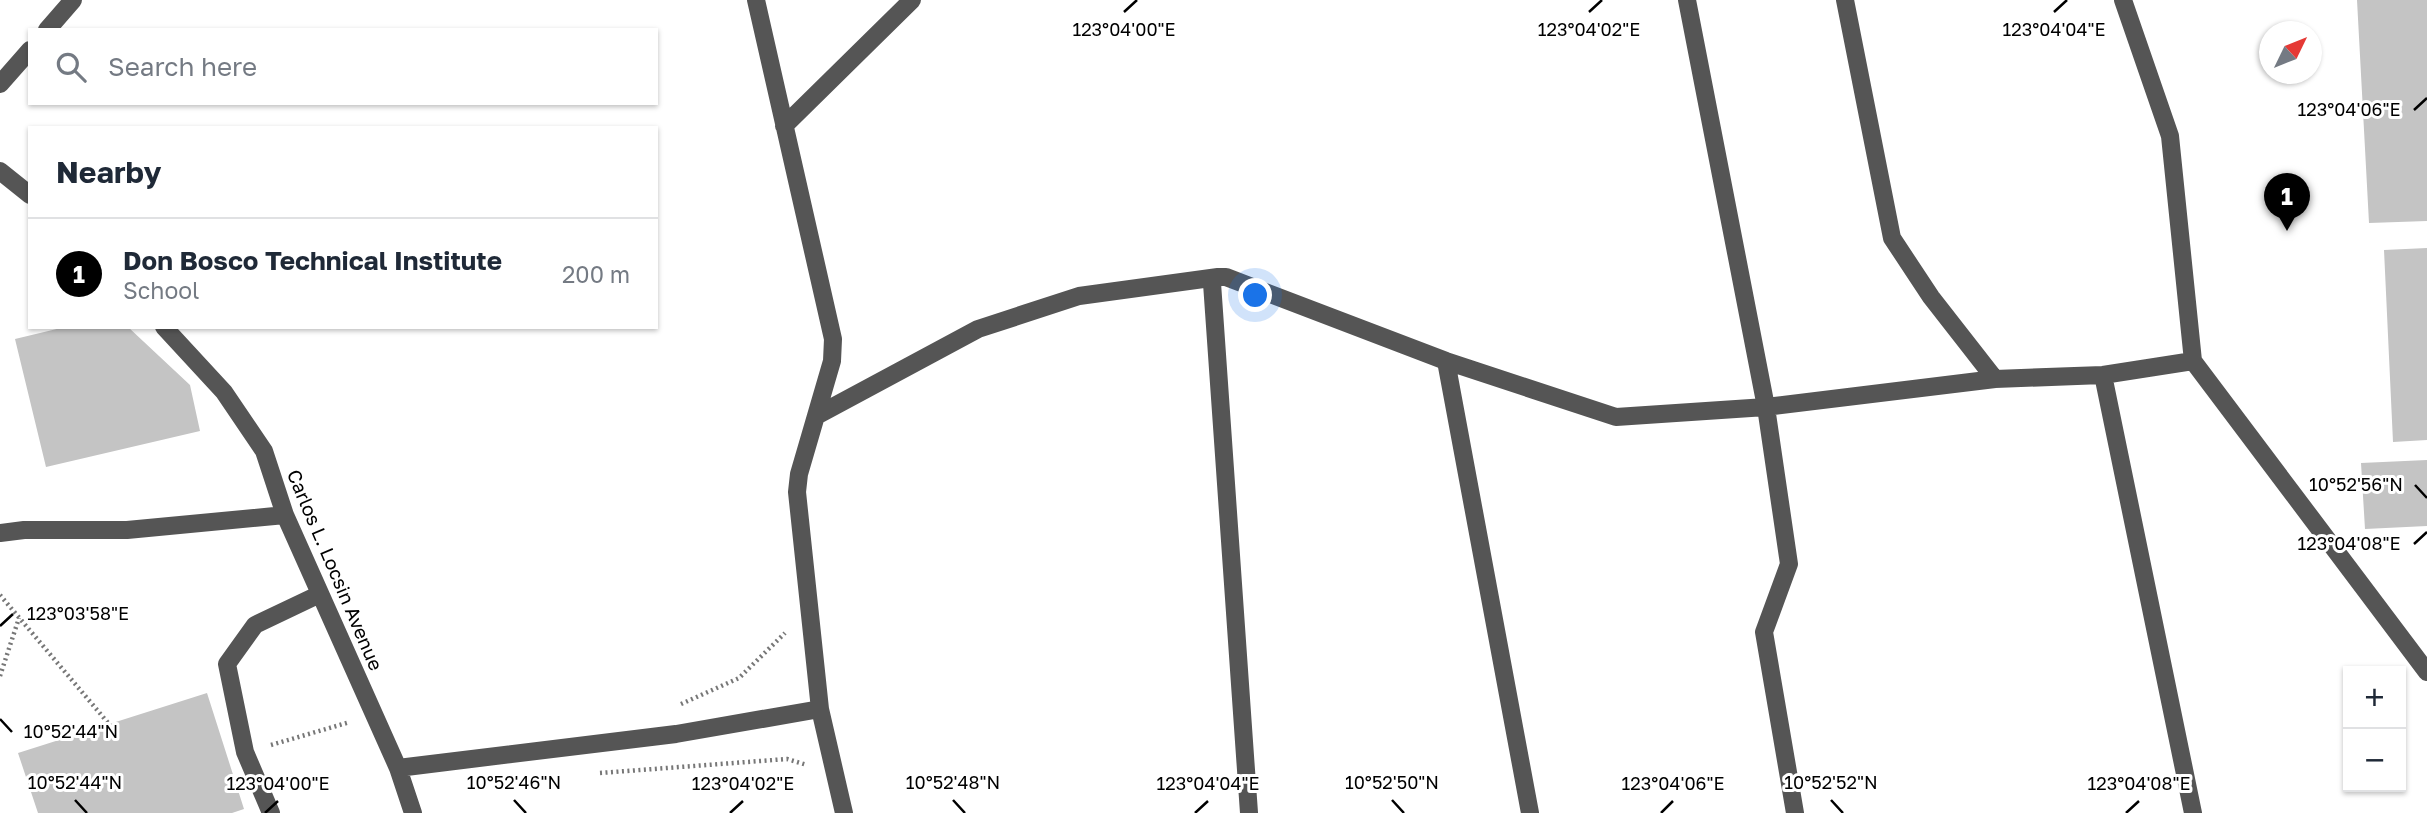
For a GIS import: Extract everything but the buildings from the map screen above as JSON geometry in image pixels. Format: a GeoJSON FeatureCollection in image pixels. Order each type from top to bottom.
{"type":"FeatureCollection","features":[{"type":"Feature","properties":{"kind":"street"},"geometry":{"type":"LineString","coordinates":[[49,28],[73,0]]}},
{"type":"Feature","properties":{"kind":"street"},"geometry":{"type":"LineString","coordinates":[[756,0],[833,339],[832,360],[799,474],[797,492],[811,603],[820,709],[844,813]]}},
{"type":"Feature","properties":{"kind":"street"},"geometry":{"type":"LineString","coordinates":[[784,126],[912,0]]}},
{"type":"Feature","properties":{"kind":"street"},"geometry":{"type":"LineString","coordinates":[[1687,0],[1766,407],[1789,564],[1765,632],[1795,813]]}},
{"type":"Feature","properties":{"kind":"street"},"geometry":{"type":"LineString","coordinates":[[1844,0],[1892,238],[1931,297],[1995,379]]}},
{"type":"Feature","properties":{"kind":"street"},"geometry":{"type":"LineString","coordinates":[[2123,0],[2170,136],[2193,361],[2427,672]]}},
{"type":"Feature","properties":{"kind":"street"},"geometry":{"type":"LineString","coordinates":[[0,84],[28,52]]}},
{"type":"Feature","properties":{"kind":"street"},"geometry":{"type":"LineString","coordinates":[[0,171],[28,193]]}},
{"type":"Feature","properties":{"kind":"street"},"geometry":{"type":"LineString","coordinates":[[816,416],[978,329],[1079,296],[1218,277],[1226,277],[1446,361],[1616,417],[1766,407],[1995,379],[2103,375],[2193,361]]}},
{"type":"Feature","properties":{"kind":"street"},"geometry":{"type":"LineString","coordinates":[[1218,277],[1212,284],[1249,813]]}},
{"type":"Feature","properties":{"kind":"street","name":"Carlos L. Locsin Avenue"},"geometry":{"type":"LineString","coordinates":[[166,329],[224,392],[264,451],[285,515],[398,768],[412,813]]}},
{"type":"Feature","properties":{"kind":"street"},"geometry":{"type":"LineString","coordinates":[[1446,361],[1530,813]]}},
{"type":"Feature","properties":{"kind":"street"},"geometry":{"type":"LineString","coordinates":[[2103,375],[2193,813]]}},
{"type":"Feature","properties":{"kind":"street"},"geometry":{"type":"LineString","coordinates":[[0,533],[24,530],[127,530],[285,515]]}},
{"type":"Feature","properties":{"kind":"street"},"geometry":{"type":"LineString","coordinates":[[271,813],[245,752],[227,664],[255,625],[320,594]]}},
{"type":"Feature","properties":{"kind":"street"},"geometry":{"type":"LineString","coordinates":[[398,768],[676,734],[820,709]]}},
{"type":"Feature","properties":{"kind":"path"},"geometry":{"type":"LineString","coordinates":[[0,595],[109,724]]}},
{"type":"Feature","properties":{"kind":"path"},"geometry":{"type":"LineString","coordinates":[[680,704],[739,678],[774,647],[811,603]]}},
{"type":"Feature","properties":{"kind":"path"},"geometry":{"type":"LineString","coordinates":[[0,676],[19,617]]}},
{"type":"Feature","properties":{"kind":"path"},"geometry":{"type":"LineString","coordinates":[[245,752],[374,715]]}},
{"type":"Feature","properties":{"kind":"path"},"geometry":{"type":"LineString","coordinates":[[712,763],[787,759],[835,774]]}},
{"type":"Feature","properties":{"kind":"place","name":"Don Bosco Technical Institute"},"geometry":{"type":"Point","coordinates":[2287,231]}}]}
